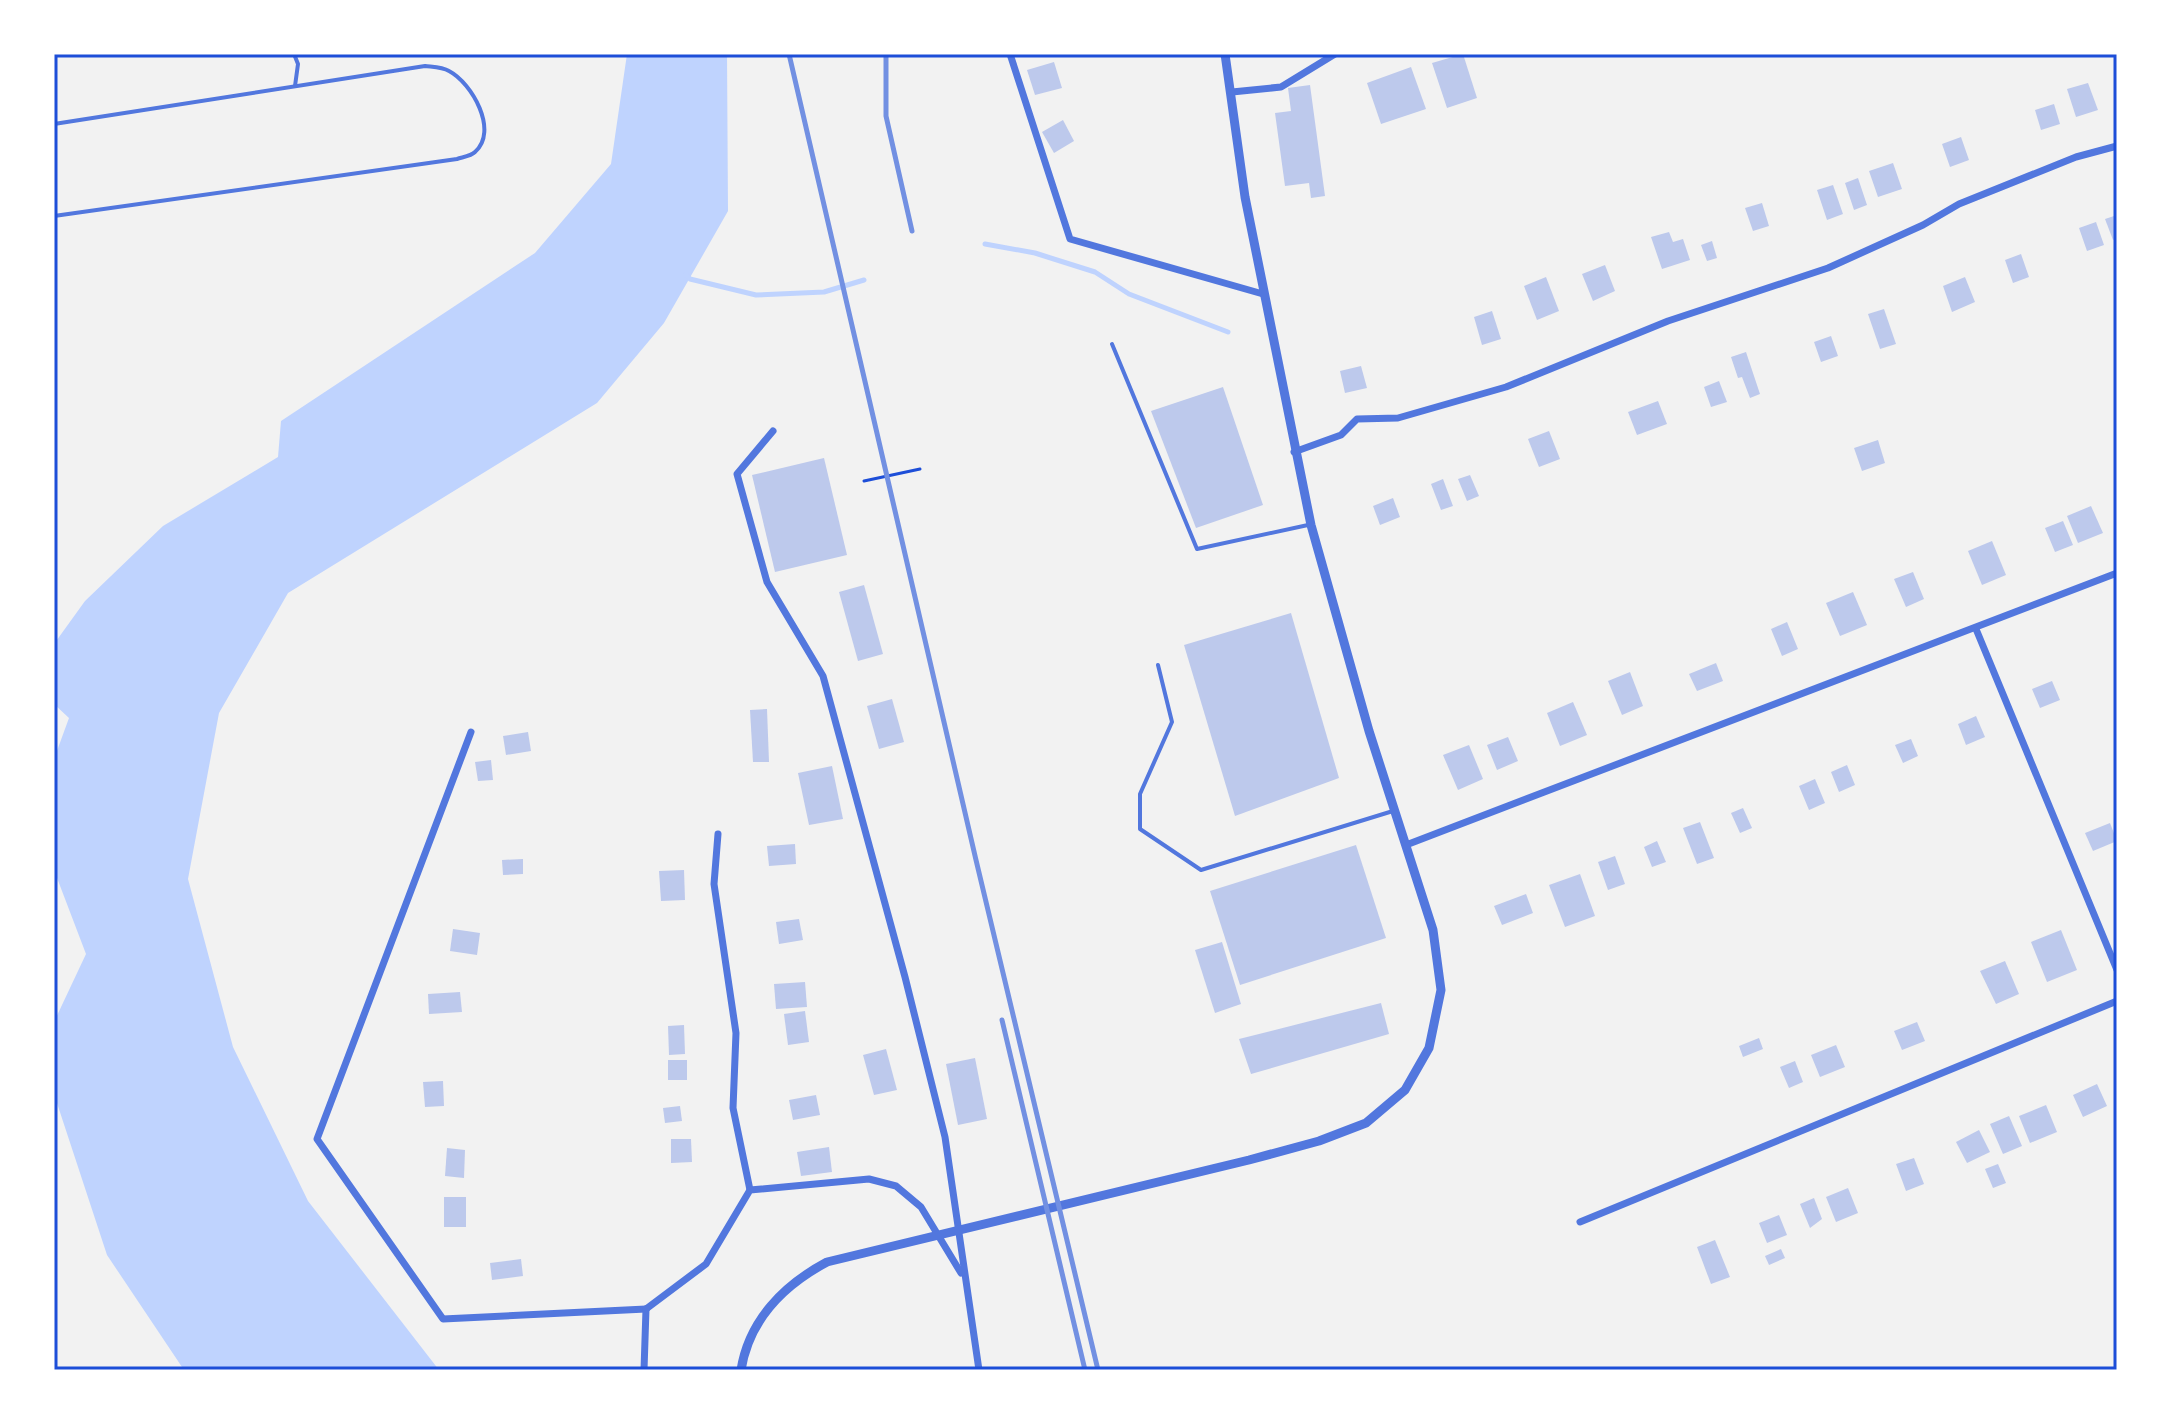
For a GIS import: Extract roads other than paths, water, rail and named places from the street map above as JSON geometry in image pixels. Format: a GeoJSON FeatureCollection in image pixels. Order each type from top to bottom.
{"type":"FeatureCollection","features":[{"type":"Feature","properties":{"kind":"street"},"geometry":{"type":"LineString","coordinates":[[1010,54],[1070,239],[1263,294]]}},
{"type":"Feature","properties":{"kind":"street"},"geometry":{"type":"LineString","coordinates":[[741,1370],[757,1324],[773,1301],[799,1277],[827,1262],[1319,1141],[1366,1123],[1405,1090],[1429,1048],[1441,990],[1433,930],[1369,731],[1311,525],[1245,197],[1225,54]]}},
{"type":"Feature","properties":{"kind":"street"},"geometry":{"type":"LineString","coordinates":[[1232,92],[1281,87],[1335,54]]}},
{"type":"Feature","properties":{"kind":"street"},"geometry":{"type":"LineString","coordinates":[[1294,452],[1341,435],[1357,419],[1398,418],[1506,387],[1668,321],[1828,268],[1923,225],[1959,204],[2076,157],[2117,146]]}},
{"type":"Feature","properties":{"kind":"street"},"geometry":{"type":"LineString","coordinates":[[773,431],[737,474],[767,582],[823,676],[905,977],[945,1137],[979,1370]]}},
{"type":"Feature","properties":{"kind":"street"},"geometry":{"type":"LineString","coordinates":[[1406,845],[2117,573]]}},
{"type":"Feature","properties":{"kind":"street"},"geometry":{"type":"LineString","coordinates":[[1976,629],[2117,970]]}},
{"type":"Feature","properties":{"kind":"street"},"geometry":{"type":"LineString","coordinates":[[471,732],[317,1139],[443,1319],[646,1309],[706,1264],[750,1190],[733,1108],[736,1033],[714,884],[718,834]]}},
{"type":"Feature","properties":{"kind":"street"},"geometry":{"type":"LineString","coordinates":[[1580,1222],[2117,1001]]}},
{"type":"Feature","properties":{"kind":"street"},"geometry":{"type":"LineString","coordinates":[[750,1190],[869,1179],[896,1186],[921,1207],[964,1278]]}},
{"type":"Feature","properties":{"kind":"street"},"geometry":{"type":"LineString","coordinates":[[644,1370],[646,1309]]}},
{"type":"Feature","properties":{"kind":"lane"},"geometry":{"type":"LineString","coordinates":[[294,54],[298,64],[295,86]]}},
{"type":"Feature","properties":{"kind":"lane"},"geometry":{"type":"LineString","coordinates":[[54,124],[425,66],[447,70],[462,80],[483,121],[484,139],[474,153],[457,159],[54,216]]}},
{"type":"Feature","properties":{"kind":"lane"},"geometry":{"type":"LineString","coordinates":[[1112,344],[1197,549],[1311,525]]}},
{"type":"Feature","properties":{"kind":"lane"},"geometry":{"type":"LineString","coordinates":[[1158,665],[1172,722],[1140,794],[1140,829],[1201,870],[1396,811]]}},
{"type":"Feature","properties":{"kind":"water"},"geometry":{"type":"Polygon","coordinates":[[[627,54],[727,54],[728,211],[664,323],[597,403],[288,593],[219,713],[188,879],[233,1047],[308,1201],[439,1370],[184,1370],[107,1255],[54,1094],[54,1022],[86,954],[54,870],[54,759],[69,718],[54,704],[54,644],[85,601],[163,526],[278,457],[281,421],[535,253],[611,164],[627,54]]]}},
{"type":"Feature","properties":{"kind":"waterway"},"geometry":{"type":"LineString","coordinates":[[985,244],[1035,253],[1095,272],[1129,294],[1228,332]]}},
{"type":"Feature","properties":{"kind":"waterway"},"geometry":{"type":"LineString","coordinates":[[686,275],[690,279],[756,295],[824,292],[864,280]]}},
{"type":"Feature","properties":{"kind":"railway"},"geometry":{"type":"LineString","coordinates":[[789,54],[1098,1370]]}},
{"type":"Feature","properties":{"kind":"railway"},"geometry":{"type":"LineString","coordinates":[[886,54],[886,116],[912,231]]}},
{"type":"Feature","properties":{"kind":"railway"},"geometry":{"type":"LineString","coordinates":[[1002,1020],[1085,1370]]}}]}
